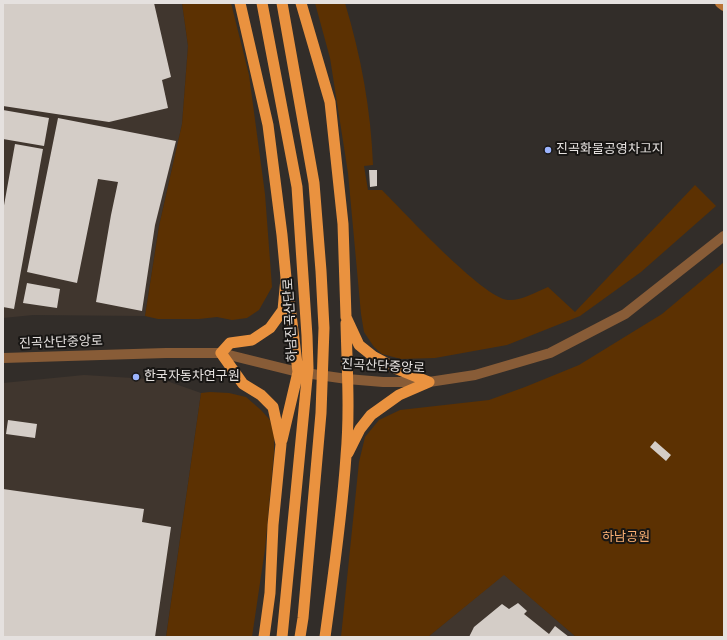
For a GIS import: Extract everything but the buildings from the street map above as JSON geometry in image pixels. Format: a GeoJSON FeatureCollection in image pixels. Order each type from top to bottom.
{"type":"FeatureCollection","features":[{"type":"Feature","properties":{"kind":"highway"},"geometry":{"type":"LineString","coordinates":[[240,3],[268,125],[298,372],[281,444],[273,525],[270,593],[264,637]]}},
{"type":"Feature","properties":{"kind":"highway","name":"하남진곡산단로"},"geometry":{"type":"LineString","coordinates":[[262,3],[297,187],[308,368],[282,637]]}},
{"type":"Feature","properties":{"kind":"highway"},"geometry":{"type":"LineString","coordinates":[[282,3],[314,183],[322,271],[324,328],[321,413],[303,618],[300,637]]}},
{"type":"Feature","properties":{"kind":"highway"},"geometry":{"type":"LineString","coordinates":[[301,3],[330,102],[344,224],[348,379],[346,455],[338,538],[325,637]]}},
{"type":"Feature","properties":{"kind":"highway"},"geometry":{"type":"LineString","coordinates":[[281,444],[273,407],[261,395],[243,384],[221,354],[230,343],[252,340],[270,328],[283,310],[286,278]]}},
{"type":"Feature","properties":{"kind":"highway"},"geometry":{"type":"LineString","coordinates":[[346,317],[359,345],[374,357],[397,369],[429,382]]}},
{"type":"Feature","properties":{"kind":"highway"},"geometry":{"type":"LineString","coordinates":[[346,455],[360,429],[370,415],[399,395],[429,382]]}},
{"type":"Feature","properties":{"kind":"main road"},"geometry":{"type":"LineString","coordinates":[[720,3],[724,6]]}},
{"type":"Feature","properties":{"kind":"street","name":"진곡산단중앙로"},"geometry":{"type":"LineString","coordinates":[[3,358],[166,353],[221,354],[298,372],[348,379],[429,382],[475,375],[550,353],[625,314],[724,236]]}},
{"type":"Feature","properties":{"kind":"shaded area"},"geometry":{"type":"Polygon","coordinates":[[[3,3],[182,3],[188,46],[182,124],[159,226],[145,316],[33,315],[3,318],[3,3]]]}},
{"type":"Feature","properties":{"kind":"shaded area"},"geometry":{"type":"Polygon","coordinates":[[[84,375],[164,380],[201,393],[166,637],[3,637],[3,383],[84,375]]]}},
{"type":"Feature","properties":{"kind":"shaded area"},"geometry":{"type":"Polygon","coordinates":[[[504,574],[576,637],[428,637],[504,574]]]}},
{"type":"Feature","properties":{"kind":"green space"},"geometry":{"type":"Polygon","coordinates":[[[182,3],[231,3],[249,75],[265,194],[272,287],[259,310],[247,318],[232,320],[217,317],[199,319],[158,319],[145,316],[159,226],[182,124],[188,46],[182,3]]]}},
{"type":"Feature","properties":{"kind":"green space"},"geometry":{"type":"Polygon","coordinates":[[[315,3],[345,3],[351,23],[364,83],[370,124],[373,165],[364,166],[368,190],[382,190],[463,270],[496,296],[513,300],[528,296],[548,287],[575,312],[695,185],[716,206],[641,272],[580,316],[507,345],[435,358],[401,359],[382,354],[374,347],[364,332],[348,173],[330,58],[315,3]]]}},
{"type":"Feature","properties":{"kind":"green space","name":"하남공원"},"geometry":{"type":"Polygon","coordinates":[[[724,262],[724,637],[576,637],[504,575],[428,637],[341,637],[359,462],[365,437],[379,420],[400,410],[489,400],[579,365],[662,314],[724,262]]]}},
{"type":"Feature","properties":{"kind":"green space"},"geometry":{"type":"Polygon","coordinates":[[[201,393],[229,393],[246,397],[270,420],[274,436],[274,452],[265,549],[252,637],[166,637],[201,393]]]}},
{"type":"Feature","properties":{"kind":"place","name":"진곡화물공영차고지"},"geometry":{"type":"Point","coordinates":[548,150]}},
{"type":"Feature","properties":{"kind":"place","name":"한국자동차연구원"},"geometry":{"type":"Point","coordinates":[136,377]}}]}
